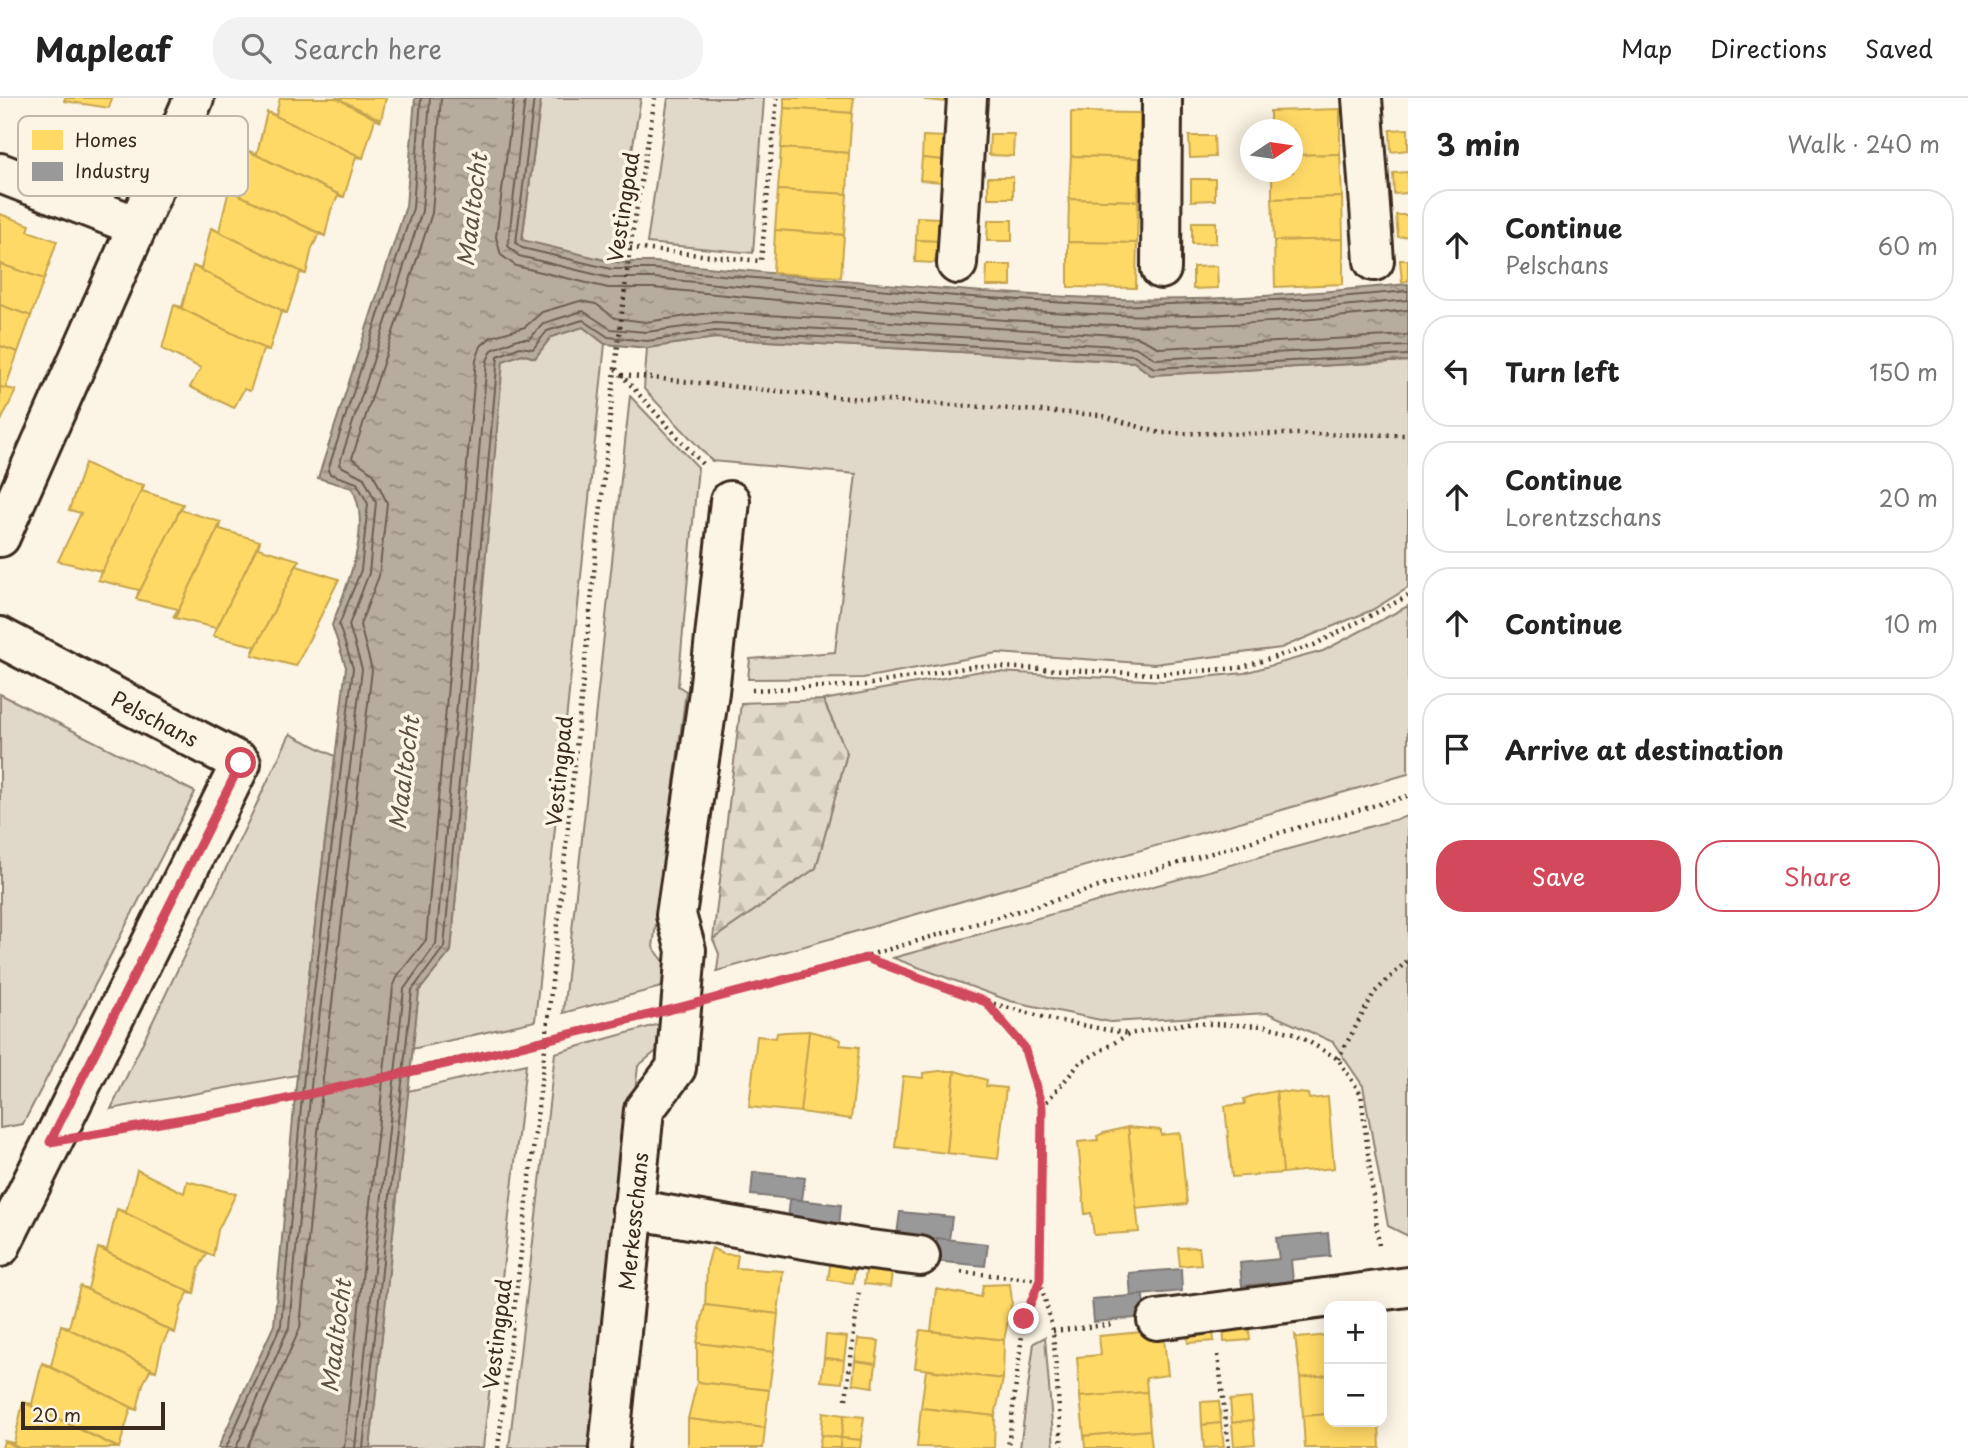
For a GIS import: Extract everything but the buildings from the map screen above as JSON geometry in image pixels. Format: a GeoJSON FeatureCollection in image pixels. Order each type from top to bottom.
{"type":"FeatureCollection","features":[{"type":"Feature","properties":{"kind":"street"},"geometry":{"type":"LineString","coordinates":[[186,116],[194,98]]}},
{"type":"Feature","properties":{"kind":"street"},"geometry":{"type":"LineString","coordinates":[[957,264],[967,98]]}},
{"type":"Feature","properties":{"kind":"street"},"geometry":{"type":"LineString","coordinates":[[1161,269],[1162,98]]}},
{"type":"Feature","properties":{"kind":"street"},"geometry":{"type":"LineString","coordinates":[[1363,98],[1374,261]]}},
{"type":"Feature","properties":{"kind":"street"},"geometry":{"type":"LineString","coordinates":[[0,173],[18,180]]}},
{"type":"Feature","properties":{"kind":"street"},"geometry":{"type":"LineString","coordinates":[[59,196],[137,226]]}},
{"type":"Feature","properties":{"kind":"street"},"geometry":{"type":"LineString","coordinates":[[0,537],[150,196]]}},
{"type":"Feature","properties":{"kind":"street","name":"Merkesschans"},"geometry":{"type":"LineString","coordinates":[[609,1448],[643,1110],[676,1068],[686,950],[676,915],[709,692],[730,501]]}},
{"type":"Feature","properties":{"kind":"street","name":"Pelschans"},"geometry":{"type":"LineString","coordinates":[[0,637],[241,763],[0,1247]]}},
{"type":"Feature","properties":{"kind":"street"},"geometry":{"type":"LineString","coordinates":[[632,1209],[863,1249],[920,1256]]}},
{"type":"Feature","properties":{"kind":"street"},"geometry":{"type":"LineString","coordinates":[[1157,1320],[1408,1287]]}},
{"type":"Feature","properties":{"kind":"path","name":"Vestingpad"},"geometry":{"type":"LineString","coordinates":[[498,1448],[546,1040],[615,369],[630,248],[655,98]]}},
{"type":"Feature","properties":{"kind":"path"},"geometry":{"type":"LineString","coordinates":[[630,248],[761,261],[777,98]]}},
{"type":"Feature","properties":{"kind":"path"},"geometry":{"type":"LineString","coordinates":[[622,375],[835,397],[1100,415],[1160,433],[1408,435]]}},
{"type":"Feature","properties":{"kind":"path"},"geometry":{"type":"LineString","coordinates":[[709,692],[864,685],[976,666],[1154,674],[1239,668],[1314,645],[1408,596]]}},
{"type":"Feature","properties":{"kind":"path"},"geometry":{"type":"LineString","coordinates":[[50,1142],[241,1109],[468,1059],[681,1007],[866,958],[1212,851],[1408,796]]}},
{"type":"Feature","properties":{"kind":"path"},"geometry":{"type":"LineString","coordinates":[[866,958],[986,1002],[1055,1020],[1129,1034]]}},
{"type":"Feature","properties":{"kind":"path"},"geometry":{"type":"LineString","coordinates":[[1338,1059],[1374,993],[1408,960]]}},
{"type":"Feature","properties":{"kind":"path"},"geometry":{"type":"LineString","coordinates":[[986,1002],[1024,1047],[1042,1107],[1040,1280],[1053,1331],[1062,1448]]}},
{"type":"Feature","properties":{"kind":"path"},"geometry":{"type":"LineString","coordinates":[[1042,1107],[1080,1063],[1129,1034],[1188,1023],[1264,1026],[1294,1033],[1338,1059],[1360,1094],[1380,1249]]}},
{"type":"Feature","properties":{"kind":"path"},"geometry":{"type":"LineString","coordinates":[[846,1398],[863,1249]]}},
{"type":"Feature","properties":{"kind":"path"},"geometry":{"type":"LineString","coordinates":[[920,1256],[932,1269],[1040,1280]]}},
{"type":"Feature","properties":{"kind":"path"},"geometry":{"type":"LineString","coordinates":[[1008,1448],[1024,1319],[1040,1280]]}},
{"type":"Feature","properties":{"kind":"path"},"geometry":{"type":"LineString","coordinates":[[1214,1313],[1229,1448]]}},
{"type":"Feature","properties":{"kind":"path"},"geometry":{"type":"LineString","coordinates":[[1053,1331],[1157,1320]]}},
{"type":"Feature","properties":{"kind":"green space"},"geometry":{"type":"Polygon","coordinates":[[[541,98],[641,98],[613,262],[522,241],[541,98]]]}},
{"type":"Feature","properties":{"kind":"green space"},"geometry":{"type":"Polygon","coordinates":[[[668,98],[764,98],[753,253],[647,243],[668,98]]]}},
{"type":"Feature","properties":{"kind":"green space"},"geometry":{"type":"Polygon","coordinates":[[[583,327],[605,344],[535,1021],[412,1049],[419,991],[451,951],[502,361],[522,354],[535,358],[551,337],[583,327]]]}},
{"type":"Feature","properties":{"kind":"green space"},"geometry":{"type":"Polygon","coordinates":[[[715,338],[1134,362],[1151,375],[1408,361],[1408,588],[1372,610],[1281,648],[1154,664],[997,653],[863,678],[748,679],[750,659],[835,652],[856,474],[712,461],[644,389],[647,348],[715,338]]]}},
{"type":"Feature","properties":{"kind":"green space"},"geometry":{"type":"Polygon","coordinates":[[[630,396],[698,467],[678,686],[686,691],[653,947],[671,971],[669,985],[563,1013],[630,396]]]}},
{"type":"Feature","properties":{"kind":"green space"},"geometry":{"type":"Polygon","coordinates":[[[1408,606],[1408,774],[717,971],[719,954],[713,939],[816,868],[847,753],[823,700],[981,671],[1164,681],[1244,673],[1323,651],[1408,606]]]}},
{"type":"Feature","properties":{"kind":"green space"},"geometry":{"type":"Polygon","coordinates":[[[0,694],[195,792],[23,1124],[0,1128],[0,694]]]}},
{"type":"Feature","properties":{"kind":"green space"},"geometry":{"type":"Polygon","coordinates":[[[823,700],[847,753],[816,868],[713,939],[741,703],[823,700]]]}},
{"type":"Feature","properties":{"kind":"green space"},"geometry":{"type":"Polygon","coordinates":[[[290,734],[335,756],[297,1075],[111,1109],[290,734]]]}},
{"type":"Feature","properties":{"kind":"green space"},"geometry":{"type":"Polygon","coordinates":[[[1408,816],[1408,1236],[1388,1226],[1363,1086],[1333,1042],[1268,1013],[1110,1022],[1010,1001],[893,958],[1408,816]]]}},
{"type":"Feature","properties":{"kind":"green space"},"geometry":{"type":"Polygon","coordinates":[[[663,1023],[660,1048],[638,1066],[594,1448],[509,1448],[555,1053],[663,1023]]]}},
{"type":"Feature","properties":{"kind":"green space"},"geometry":{"type":"Polygon","coordinates":[[[526,1064],[483,1448],[370,1448],[408,1091],[526,1064]]]}},
{"type":"Feature","properties":{"kind":"green space"},"geometry":{"type":"Polygon","coordinates":[[[1045,1337],[1054,1448],[1020,1448],[1034,1343],[1045,1337]]]}},
{"type":"Feature","properties":{"kind":"water","name":"Maaltocht"},"geometry":{"type":"Polygon","coordinates":[[[415,98],[541,98],[522,240],[613,262],[654,262],[1060,297],[1154,300],[1226,298],[1408,284],[1408,361],[1151,375],[1134,362],[715,338],[647,348],[605,344],[583,327],[551,337],[535,358],[522,354],[503,361],[451,951],[419,991],[370,1448],[218,1448],[274,1325],[297,1075],[346,667],[332,625],[356,556],[360,520],[358,503],[352,488],[318,478],[406,206],[415,98]]]}},
{"type":"Feature","properties":{"kind":"route"},"geometry":{"type":"LineString","coordinates":[[241,763],[50,1142],[241,1109],[468,1059],[866,958],[986,1002],[1024,1047],[1042,1107],[1040,1280],[1024,1319]]}}]}
